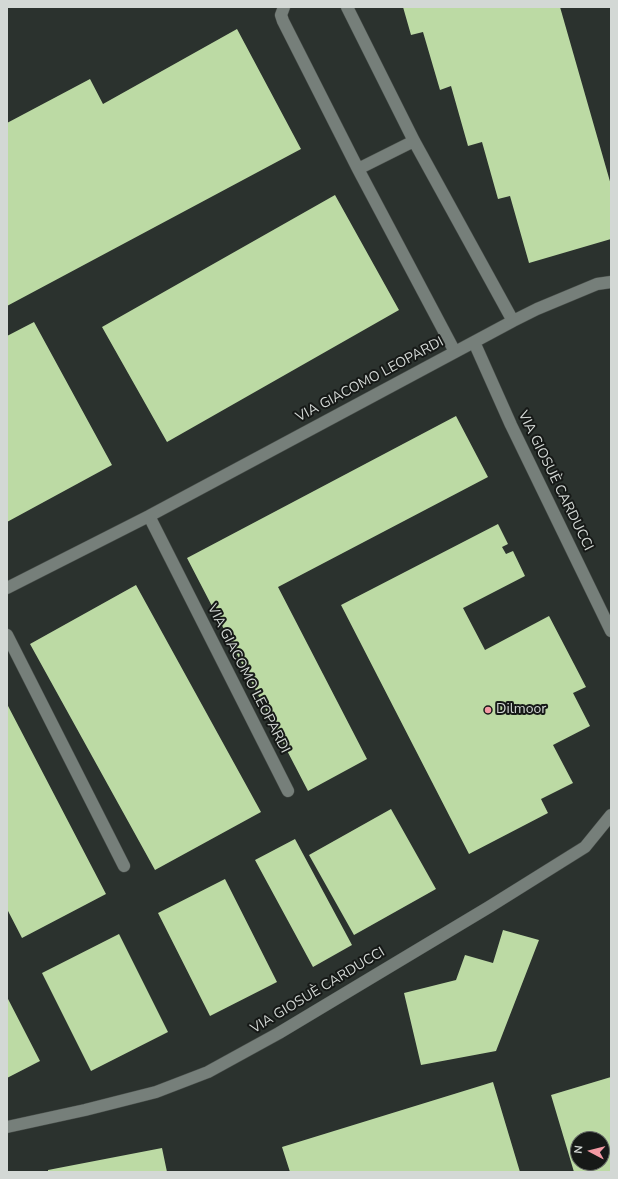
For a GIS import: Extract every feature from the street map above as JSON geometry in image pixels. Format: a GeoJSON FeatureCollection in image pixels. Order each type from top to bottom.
{"type":"FeatureCollection","features":[{"type":"Feature","properties":{"kind":"street"},"geometry":{"type":"LineString","coordinates":[[284,7],[281,15],[283,21],[358,169],[455,352]]}},
{"type":"Feature","properties":{"kind":"street"},"geometry":{"type":"LineString","coordinates":[[347,7],[414,141],[513,321]]}},
{"type":"Feature","properties":{"kind":"street"},"geometry":{"type":"LineString","coordinates":[[358,169],[414,141]]}},
{"type":"Feature","properties":{"kind":"street","name":"VIA GIACOMO LEOPARDI"},"geometry":{"type":"LineString","coordinates":[[7,588],[149,516],[513,321],[537,309],[597,284],[611,282]]}},
{"type":"Feature","properties":{"kind":"street","name":"VIA GIOSUÈ CARDUCCI"},"geometry":{"type":"LineString","coordinates":[[474,342],[511,425],[611,631]]}},
{"type":"Feature","properties":{"kind":"street","name":"VIA GIACOMO LEOPARDI"},"geometry":{"type":"LineString","coordinates":[[149,516],[288,791]]}},
{"type":"Feature","properties":{"kind":"street"},"geometry":{"type":"LineString","coordinates":[[7,635],[124,866]]}},
{"type":"Feature","properties":{"kind":"street","name":"VIA GIOSUÈ CARDUCCI"},"geometry":{"type":"LineString","coordinates":[[7,1127],[85,1110],[156,1092],[208,1072],[279,1033],[489,907],[584,847],[611,815]]}},
{"type":"Feature","properties":{"kind":"building"},"geometry":{"type":"Polygon","coordinates":[[[403,7],[560,7],[611,185],[611,239],[529,263],[510,196],[498,199],[482,142],[468,146],[451,86],[440,90],[423,32],[411,35],[403,7]]]}},
{"type":"Feature","properties":{"kind":"building"},"geometry":{"type":"Polygon","coordinates":[[[237,29],[301,149],[7,306],[7,123],[90,79],[103,104],[237,29]]]}},
{"type":"Feature","properties":{"kind":"building"},"geometry":{"type":"Polygon","coordinates":[[[335,195],[399,310],[167,442],[102,327],[335,195]]]}},
{"type":"Feature","properties":{"kind":"building"},"geometry":{"type":"Polygon","coordinates":[[[34,322],[112,465],[7,522],[7,336],[34,322]]]}},
{"type":"Feature","properties":{"kind":"building"},"geometry":{"type":"Polygon","coordinates":[[[456,416],[488,477],[278,587],[367,759],[308,791],[187,558],[456,416]]]}},
{"type":"Feature","properties":{"kind":"building","name":"Dilmoor"},"geometry":{"type":"Polygon","coordinates":[[[498,524],[508,544],[502,547],[506,554],[513,551],[525,576],[463,608],[485,650],[549,616],[586,687],[573,693],[590,726],[553,745],[573,783],[541,799],[548,813],[469,854],[341,605],[498,524]]]}},
{"type":"Feature","properties":{"kind":"building"},"geometry":{"type":"Polygon","coordinates":[[[136,585],[261,812],[155,870],[30,644],[136,585]]]}},
{"type":"Feature","properties":{"kind":"building"},"geometry":{"type":"Polygon","coordinates":[[[7,704],[106,894],[22,938],[7,909],[7,704]]]}},
{"type":"Feature","properties":{"kind":"building"},"geometry":{"type":"Polygon","coordinates":[[[391,809],[436,889],[354,935],[309,855],[391,809]]]}},
{"type":"Feature","properties":{"kind":"building"},"geometry":{"type":"Polygon","coordinates":[[[295,839],[352,945],[313,967],[255,860],[295,839]]]}},
{"type":"Feature","properties":{"kind":"building"},"geometry":{"type":"Polygon","coordinates":[[[225,879],[277,982],[210,1016],[158,913],[225,879]]]}},
{"type":"Feature","properties":{"kind":"building"},"geometry":{"type":"Polygon","coordinates":[[[503,930],[539,940],[496,1051],[421,1065],[404,993],[456,980],[465,955],[493,963],[503,930]]]}},
{"type":"Feature","properties":{"kind":"building"},"geometry":{"type":"Polygon","coordinates":[[[119,934],[168,1032],[91,1071],[42,973],[119,934]]]}},
{"type":"Feature","properties":{"kind":"building"},"geometry":{"type":"Polygon","coordinates":[[[7,997],[40,1061],[7,1078],[7,997]]]}},
{"type":"Feature","properties":{"kind":"building"},"geometry":{"type":"Polygon","coordinates":[[[611,1077],[611,1172],[574,1171],[610,1171],[610,1131],[570,1131],[570,1159],[551,1095],[611,1077]]]}},
{"type":"Feature","properties":{"kind":"building"},"geometry":{"type":"Polygon","coordinates":[[[493,1082],[520,1172],[290,1172],[282,1147],[493,1082]]]}},
{"type":"Feature","properties":{"kind":"building"},"geometry":{"type":"Polygon","coordinates":[[[162,1148],[167,1172],[48,1172],[48,1170],[162,1148]]]}},
{"type":"Feature","properties":{"kind":"place","name":"Dilmoor"},"geometry":{"type":"Point","coordinates":[488,710]}}]}
